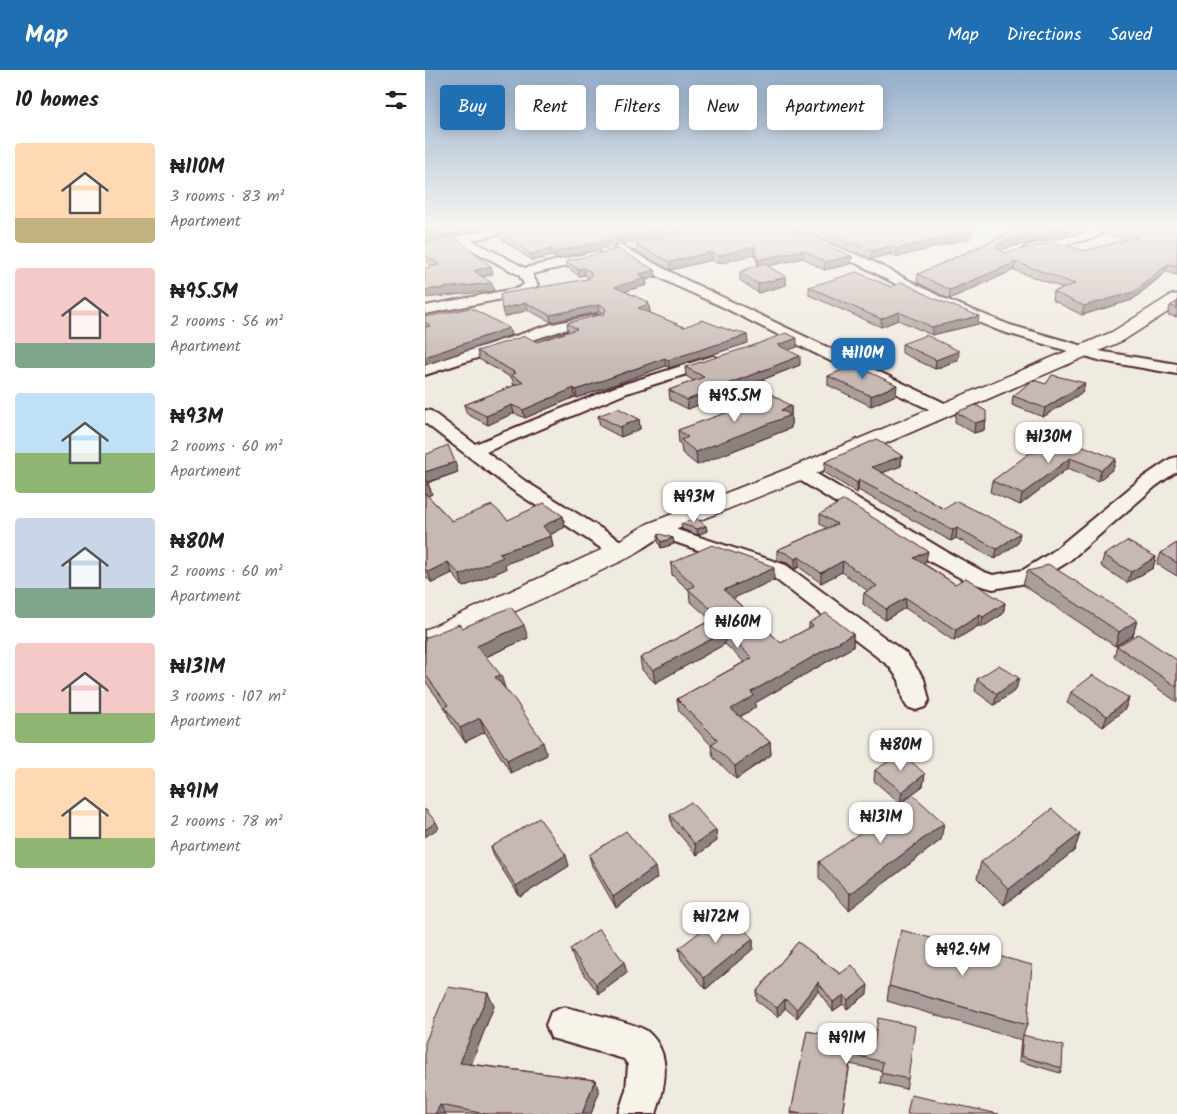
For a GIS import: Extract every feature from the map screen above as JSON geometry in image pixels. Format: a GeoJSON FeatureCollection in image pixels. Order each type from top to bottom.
{"type":"FeatureCollection","features":[{"type":"Feature","properties":{"kind":"street"},"geometry":{"type":"LineString","coordinates":[[526,275],[531,282],[527,290]]}},
{"type":"Feature","properties":{"kind":"street"},"geometry":{"type":"LineString","coordinates":[[666,275],[945,410]]}},
{"type":"Feature","properties":{"kind":"street"},"geometry":{"type":"LineString","coordinates":[[888,275],[910,287],[1005,328],[1084,351],[1177,369]]}},
{"type":"Feature","properties":{"kind":"street"},"geometry":{"type":"LineString","coordinates":[[425,310],[544,287]]}},
{"type":"Feature","properties":{"kind":"street"},"geometry":{"type":"LineString","coordinates":[[425,642],[621,551],[656,528],[799,472],[1118,336],[1177,299]]}},
{"type":"Feature","properties":{"kind":"street"},"geometry":{"type":"LineString","coordinates":[[425,370],[557,327],[599,318]]}},
{"type":"Feature","properties":{"kind":"street"},"geometry":{"type":"LineString","coordinates":[[771,340],[787,333]]}},
{"type":"Feature","properties":{"kind":"street"},"geometry":{"type":"LineString","coordinates":[[473,451],[621,390],[729,355]]}},
{"type":"Feature","properties":{"kind":"street"},"geometry":{"type":"LineString","coordinates":[[425,415],[518,485],[621,551]]}},
{"type":"Feature","properties":{"kind":"street"},"geometry":{"type":"LineString","coordinates":[[799,472],[939,557],[976,577],[993,582],[1029,576],[1060,557],[1149,482],[1177,463]]}},
{"type":"Feature","properties":{"kind":"street"},"geometry":{"type":"LineString","coordinates":[[656,528],[779,570],[899,660],[911,679],[917,700]]}},
{"type":"Feature","properties":{"kind":"street"},"geometry":{"type":"LineString","coordinates":[[565,1026],[635,1044],[647,1060],[645,1090],[637,1114]]}},
{"type":"Feature","properties":{"kind":"building"},"geometry":{"type":"Polygon","coordinates":[[[425,275],[480,275],[492,283],[425,290],[425,275]]]}},
{"type":"Feature","properties":{"kind":"building"},"geometry":{"type":"Polygon","coordinates":[[[591,275],[640,275],[646,278],[615,287],[649,304],[638,308],[684,327],[702,320],[747,335],[668,360],[665,358],[576,390],[574,388],[523,410],[512,405],[486,416],[464,405],[523,382],[511,375],[516,373],[477,351],[525,336],[537,342],[577,329],[567,323],[604,314],[606,309],[598,305],[550,315],[526,303],[502,309],[500,294],[588,279],[591,275]]]}},
{"type":"Feature","properties":{"kind":"building"},"geometry":{"type":"Polygon","coordinates":[[[744,275],[782,275],[786,277],[758,284],[744,275]]]}},
{"type":"Feature","properties":{"kind":"building"},"geometry":{"type":"Polygon","coordinates":[[[848,275],[863,275],[891,287],[902,282],[933,298],[979,316],[932,327],[899,312],[881,319],[809,287],[848,275]]]}},
{"type":"Feature","properties":{"kind":"building"},"geometry":{"type":"Polygon","coordinates":[[[919,275],[986,275],[950,290],[919,275]]]}},
{"type":"Feature","properties":{"kind":"building"},"geometry":{"type":"Polygon","coordinates":[[[1050,275],[1155,275],[1134,292],[1084,306],[1053,292],[1075,284],[1050,275]]]}},
{"type":"Feature","properties":{"kind":"building"},"geometry":{"type":"Polygon","coordinates":[[[1177,302],[1177,308],[1170,306],[1177,302]]]}},
{"type":"Feature","properties":{"kind":"building"},"geometry":{"type":"Polygon","coordinates":[[[471,308],[509,328],[425,357],[425,327],[431,326],[425,322],[425,317],[471,308]]]}},
{"type":"Feature","properties":{"kind":"building"},"geometry":{"type":"Polygon","coordinates":[[[786,333],[797,338],[778,345],[800,356],[687,400],[669,390],[704,377],[685,367],[786,333]]]}},
{"type":"Feature","properties":{"kind":"building"},"geometry":{"type":"Polygon","coordinates":[[[926,335],[959,351],[936,360],[902,344],[926,335]]]}},
{"type":"Feature","properties":{"kind":"building"},"geometry":{"type":"Polygon","coordinates":[[[854,365],[897,385],[871,396],[828,376],[854,365]]]}},
{"type":"Feature","properties":{"kind":"building"},"geometry":{"type":"Polygon","coordinates":[[[1052,375],[1085,383],[1045,408],[1013,396],[1033,380],[1046,384],[1052,375]]]}},
{"type":"Feature","properties":{"kind":"building"},"geometry":{"type":"Polygon","coordinates":[[[771,394],[791,406],[781,410],[791,415],[696,452],[681,440],[688,437],[678,430],[771,394]]]}},
{"type":"Feature","properties":{"kind":"building"},"geometry":{"type":"Polygon","coordinates":[[[976,405],[986,411],[986,420],[975,423],[956,412],[976,405]]]}},
{"type":"Feature","properties":{"kind":"building"},"geometry":{"type":"Polygon","coordinates":[[[618,408],[639,419],[620,427],[598,416],[618,408]]]}},
{"type":"Feature","properties":{"kind":"building"},"geometry":{"type":"Polygon","coordinates":[[[1058,436],[1116,459],[1101,470],[1070,458],[1022,494],[992,481],[1031,452],[1033,453],[1058,436]]]}},
{"type":"Feature","properties":{"kind":"building"},"geometry":{"type":"Polygon","coordinates":[[[877,439],[902,456],[872,467],[944,509],[957,501],[1020,533],[997,549],[957,528],[953,530],[859,480],[857,483],[825,462],[877,439]]]}},
{"type":"Feature","properties":{"kind":"building"},"geometry":{"type":"Polygon","coordinates":[[[448,445],[455,462],[425,472],[425,455],[448,445]]]}},
{"type":"Feature","properties":{"kind":"building"},"geometry":{"type":"Polygon","coordinates":[[[425,493],[452,521],[492,505],[508,520],[544,503],[563,516],[543,526],[551,536],[499,553],[503,557],[460,575],[448,562],[428,572],[425,569],[425,493]]]}},
{"type":"Feature","properties":{"kind":"building"},"geometry":{"type":"Polygon","coordinates":[[[844,500],[928,551],[914,558],[955,584],[966,578],[1005,603],[983,617],[980,615],[956,630],[906,598],[886,609],[864,593],[877,586],[843,561],[821,573],[799,557],[795,559],[777,550],[837,524],[820,514],[844,500]]]}},
{"type":"Feature","properties":{"kind":"building"},"geometry":{"type":"Polygon","coordinates":[[[696,518],[706,526],[697,529],[681,524],[696,518]]]}},
{"type":"Feature","properties":{"kind":"building"},"geometry":{"type":"Polygon","coordinates":[[[658,535],[673,538],[661,542],[658,535]]]}},
{"type":"Feature","properties":{"kind":"building"},"geometry":{"type":"Polygon","coordinates":[[[1127,541],[1156,557],[1131,572],[1104,555],[1127,541]]]}},
{"type":"Feature","properties":{"kind":"building"},"geometry":{"type":"Polygon","coordinates":[[[1177,543],[1177,563],[1161,553],[1177,543]]]}},
{"type":"Feature","properties":{"kind":"building"},"geometry":{"type":"Polygon","coordinates":[[[712,545],[774,568],[724,590],[781,643],[813,626],[809,623],[826,613],[853,634],[751,692],[754,696],[731,709],[770,742],[735,766],[711,744],[718,740],[677,699],[752,658],[725,632],[653,670],[640,658],[719,616],[688,589],[695,586],[671,563],[712,545]]]}},
{"type":"Feature","properties":{"kind":"building"},"geometry":{"type":"Polygon","coordinates":[[[1048,564],[1137,620],[1119,632],[1027,571],[1041,568],[1048,564]]]}},
{"type":"Feature","properties":{"kind":"building"},"geometry":{"type":"Polygon","coordinates":[[[511,607],[524,625],[477,646],[501,675],[495,677],[515,700],[543,742],[507,760],[480,718],[460,728],[445,707],[448,705],[425,674],[425,638],[459,624],[462,628],[511,607]]]}},
{"type":"Feature","properties":{"kind":"building"},"geometry":{"type":"Polygon","coordinates":[[[1138,634],[1177,660],[1177,687],[1117,646],[1138,634]]]}},
{"type":"Feature","properties":{"kind":"building"},"geometry":{"type":"Polygon","coordinates":[[[999,665],[1019,678],[997,694],[977,679],[999,665]]]}},
{"type":"Feature","properties":{"kind":"building"},"geometry":{"type":"Polygon","coordinates":[[[1093,675],[1129,698],[1107,716],[1071,692],[1093,675]]]}},
{"type":"Feature","properties":{"kind":"building"},"geometry":{"type":"Polygon","coordinates":[[[902,753],[925,774],[902,792],[875,770],[902,753]]]}},
{"type":"Feature","properties":{"kind":"building"},"geometry":{"type":"Polygon","coordinates":[[[913,795],[944,823],[850,894],[819,862],[913,795]]]}},
{"type":"Feature","properties":{"kind":"building"},"geometry":{"type":"Polygon","coordinates":[[[691,802],[716,830],[695,844],[670,815],[691,802]]]}},
{"type":"Feature","properties":{"kind":"building"},"geometry":{"type":"Polygon","coordinates":[[[425,809],[436,822],[425,830],[425,809]]]}},
{"type":"Feature","properties":{"kind":"building"},"geometry":{"type":"Polygon","coordinates":[[[1052,809],[1080,834],[1009,889],[981,862],[1052,809]]]}},
{"type":"Feature","properties":{"kind":"building"},"geometry":{"type":"Polygon","coordinates":[[[539,818],[566,855],[516,886],[491,847],[539,818]]]}},
{"type":"Feature","properties":{"kind":"building"},"geometry":{"type":"Polygon","coordinates":[[[626,831],[655,867],[613,897],[589,855],[626,831]]]}},
{"type":"Feature","properties":{"kind":"building"},"geometry":{"type":"Polygon","coordinates":[[[727,911],[753,939],[704,978],[679,948],[727,911]]]}},
{"type":"Feature","properties":{"kind":"building"},"geometry":{"type":"Polygon","coordinates":[[[599,929],[624,962],[596,984],[570,949],[599,929]]]}},
{"type":"Feature","properties":{"kind":"building"},"geometry":{"type":"Polygon","coordinates":[[[901,930],[1032,965],[1027,1025],[889,986],[901,930]]]}},
{"type":"Feature","properties":{"kind":"building"},"geometry":{"type":"Polygon","coordinates":[[[798,942],[840,974],[852,965],[868,985],[848,1000],[844,995],[833,1002],[818,982],[797,1009],[785,999],[777,1008],[756,992],[798,942]]]}},
{"type":"Feature","properties":{"kind":"building"},"geometry":{"type":"Polygon","coordinates":[[[448,987],[488,993],[460,1063],[595,1080],[582,1114],[486,1114],[440,1105],[435,1114],[425,1114],[425,1043],[448,987]]]}},
{"type":"Feature","properties":{"kind":"building"},"geometry":{"type":"Polygon","coordinates":[[[878,1018],[915,1026],[908,1079],[881,1073],[883,1062],[851,1054],[842,1114],[801,1114],[791,1112],[807,1031],[874,1045],[878,1018]]]}},
{"type":"Feature","properties":{"kind":"building"},"geometry":{"type":"Polygon","coordinates":[[[1023,1035],[1063,1046],[1062,1068],[1021,1056],[1023,1035]]]}},
{"type":"Feature","properties":{"kind":"building"},"geometry":{"type":"Polygon","coordinates":[[[911,1095],[999,1114],[907,1114],[911,1095]]]}}]}
